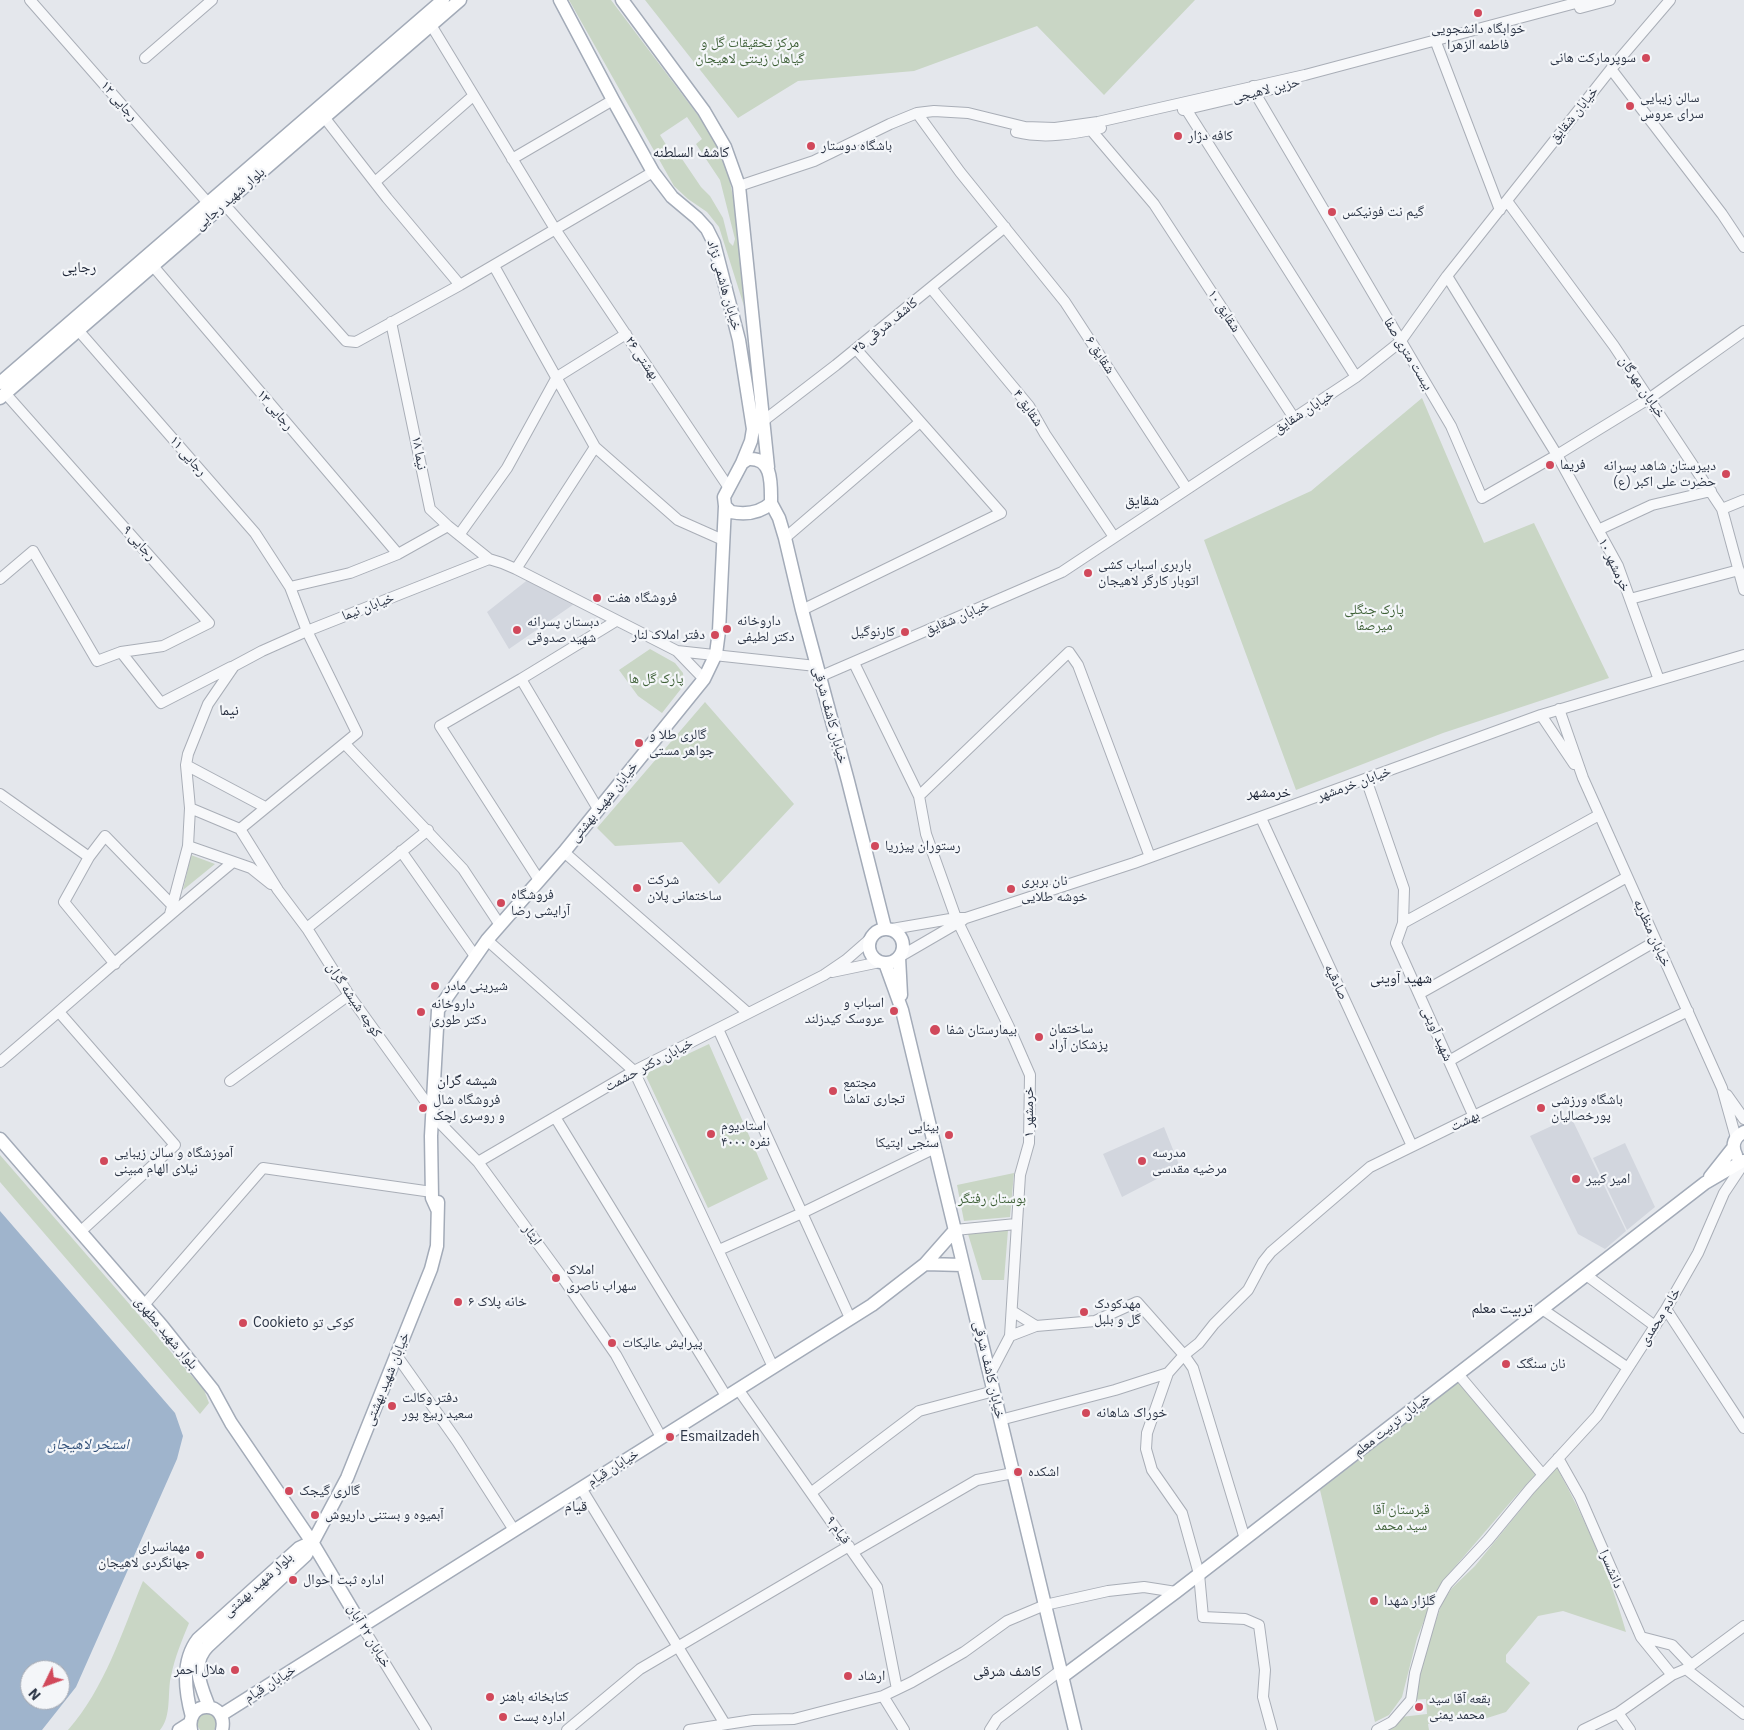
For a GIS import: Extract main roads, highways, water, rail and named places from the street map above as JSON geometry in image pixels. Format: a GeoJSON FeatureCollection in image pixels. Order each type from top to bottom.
{"type":"FeatureCollection","features":[{"type":"Feature","properties":{"kind":"main road","name":"بلوار شهید رجایی"},"geometry":{"type":"LineString","coordinates":[[1,390],[208,203],[443,0]]}},
{"type":"Feature","properties":{"kind":"main road","name":"بلوار شهید رجایی"},"geometry":{"type":"LineString","coordinates":[[1,390],[78,330],[460,0]]}},
{"type":"Feature","properties":{"kind":"main road","name":"خیابان هاشمی نژاد"},"geometry":{"type":"LineString","coordinates":[[560,0],[653,172],[672,198],[697,218],[707,229],[714,243],[739,340],[758,425],[742,463]]}},
{"type":"Feature","properties":{"kind":"main road"},"geometry":{"type":"LineString","coordinates":[[622,0],[704,111],[725,147],[739,186],[758,425],[768,467],[771,503],[760,512],[731,512],[726,506],[724,498],[742,463],[748,459],[756,459],[768,467]]}},
{"type":"Feature","properties":{"kind":"main road","name":"خیابان کاشف شرقی"},"geometry":{"type":"LineString","coordinates":[[771,503],[779,518],[785,538],[818,671],[889,929]]}},
{"type":"Feature","properties":{"kind":"main road","name":"خیابان شهید بهشتی"},"geometry":{"type":"LineString","coordinates":[[312,1542],[347,1478],[431,1269],[437,1246],[437,1209],[439,1197],[439,1122],[436,1080],[438,1010],[487,940],[564,852],[704,679],[716,654],[719,630],[722,540],[726,506]]}},
{"type":"Feature","properties":{"kind":"main road"},"geometry":{"type":"LineString","coordinates":[[900,956],[891,963],[883,962],[872,955],[870,939],[874,934],[889,929],[903,940],[904,946],[900,956],[902,1010]]}},
{"type":"Feature","properties":{"kind":"main road"},"geometry":{"type":"LineString","coordinates":[[883,962],[902,1010]]}},
{"type":"Feature","properties":{"kind":"main road","name":"خیابان کاشف شرقی"},"geometry":{"type":"LineString","coordinates":[[902,1010],[1075,1730]]}},
{"type":"Feature","properties":{"kind":"main road","name":"خیابان شهید بهشتی"},"geometry":{"type":"LineString","coordinates":[[436,1080],[431,1109],[432,1198],[437,1209]]}},
{"type":"Feature","properties":{"kind":"main road","name":"بلوار شهید مطهری"},"geometry":{"type":"LineString","coordinates":[[0,1139],[144,1305],[213,1390],[230,1423],[312,1542]]}},
{"type":"Feature","properties":{"kind":"main road"},"geometry":{"type":"LineString","coordinates":[[1705,1183],[1744,1162],[1737,1156],[1738,1139]]}},
{"type":"Feature","properties":{"kind":"main road"},"geometry":{"type":"LineString","coordinates":[[1705,1183],[1738,1139]]}},
{"type":"Feature","properties":{"kind":"main road","name":"خیابان تربیت معلم"},"geometry":{"type":"LineString","coordinates":[[1060,1669],[1078,1664],[1176,1592],[1705,1183]]}},
{"type":"Feature","properties":{"kind":"main road","name":"خیابان قیام"},"geometry":{"type":"LineString","coordinates":[[221,1715],[872,1305],[925,1264],[955,1230]]}},
{"type":"Feature","properties":{"kind":"main road"},"geometry":{"type":"LineString","coordinates":[[925,1264],[963,1265]]}},
{"type":"Feature","properties":{"kind":"main road","name":"خیابان ۲۲ آبان"},"geometry":{"type":"LineString","coordinates":[[312,1542],[362,1626]]}},
{"type":"Feature","properties":{"kind":"main road","name":"بلوار شهید بهشتی"},"geometry":{"type":"LineString","coordinates":[[209,1707],[198,1670],[200,1656],[208,1646],[306,1555],[312,1542]]}},
{"type":"Feature","properties":{"kind":"main road","name":"بلوار شهید بهشتی"},"geometry":{"type":"LineString","coordinates":[[188,1725],[186,1688],[188,1654],[192,1647],[198,1639],[299,1548],[312,1542]]}},
{"type":"Feature","properties":{"kind":"main road"},"geometry":{"type":"LineString","coordinates":[[188,1725],[199,1709],[209,1707],[214,1708],[221,1715],[224,1725],[222,1730]]}},
{"type":"Feature","properties":{"kind":"water","name":"استخر لاهیجان"},"geometry":{"type":"Polygon","coordinates":[[[0,1211],[175,1413],[183,1436],[177,1459],[76,1687],[70,1695],[70,1660],[20,1660],[20,1710],[58,1710],[42,1730],[0,1730],[0,1211]]]}},
{"type":"Feature","properties":{"kind":"place","name":"خوابگاه دانشجویی فاطمه الزهرا"},"geometry":{"type":"Point","coordinates":[1478,13]}},
{"type":"Feature","properties":{"kind":"place","name":"سوپرمارکت هانی"},"geometry":{"type":"Point","coordinates":[1646,58]}},
{"type":"Feature","properties":{"kind":"place","name":"سالن زیبایی سرای عروس"},"geometry":{"type":"Point","coordinates":[1630,106]}},
{"type":"Feature","properties":{"kind":"place","name":"کافه دژار"},"geometry":{"type":"Point","coordinates":[1178,136]}},
{"type":"Feature","properties":{"kind":"place","name":"باشگاه دوستار"},"geometry":{"type":"Point","coordinates":[811,146]}},
{"type":"Feature","properties":{"kind":"place","name":"گیم نت فونیکس"},"geometry":{"type":"Point","coordinates":[1332,212]}},
{"type":"Feature","properties":{"kind":"place","name":"فریما"},"geometry":{"type":"Point","coordinates":[1550,465]}},
{"type":"Feature","properties":{"kind":"place","name":"دبیرستان شاهد پسرانه حضرت علی اکبر (ع)"},"geometry":{"type":"Point","coordinates":[1726,474]}},
{"type":"Feature","properties":{"kind":"place","name":"باربری اسباب کشی اتوبار کارگر لاهیجان"},"geometry":{"type":"Point","coordinates":[1088,573]}},
{"type":"Feature","properties":{"kind":"place","name":"فروشگاه هفت"},"geometry":{"type":"Point","coordinates":[597,598]}},
{"type":"Feature","properties":{"kind":"place","name":"داروخانه دکتر لطیفی"},"geometry":{"type":"Point","coordinates":[727,629]}},
{"type":"Feature","properties":{"kind":"place","name":"دبستان پسرانه شهید صدوقی"},"geometry":{"type":"Point","coordinates":[517,630]}},
{"type":"Feature","properties":{"kind":"place","name":"کارنوگیل"},"geometry":{"type":"Point","coordinates":[905,632]}},
{"type":"Feature","properties":{"kind":"place","name":"دفتر املاک لنار"},"geometry":{"type":"Point","coordinates":[715,635]}},
{"type":"Feature","properties":{"kind":"place","name":"گالری طلا و جواهر مستی"},"geometry":{"type":"Point","coordinates":[639,743]}},
{"type":"Feature","properties":{"kind":"place","name":"رستوران پیزریا"},"geometry":{"type":"Point","coordinates":[875,846]}},
{"type":"Feature","properties":{"kind":"place","name":"شرکت ساختمانی پلان"},"geometry":{"type":"Point","coordinates":[637,888]}},
{"type":"Feature","properties":{"kind":"place","name":"نان بربری خوشه طلایی"},"geometry":{"type":"Point","coordinates":[1011,889]}},
{"type":"Feature","properties":{"kind":"place","name":"فروشگاه آرایشی رضا"},"geometry":{"type":"Point","coordinates":[501,903]}},
{"type":"Feature","properties":{"kind":"place","name":"شیرینی مادر"},"geometry":{"type":"Point","coordinates":[435,986]}},
{"type":"Feature","properties":{"kind":"place","name":"اسباب و عروسک کیدزلند"},"geometry":{"type":"Point","coordinates":[894,1011]}},
{"type":"Feature","properties":{"kind":"place","name":"داروخانه دکتر طوری"},"geometry":{"type":"Point","coordinates":[421,1012]}},
{"type":"Feature","properties":{"kind":"place","name":"بیمارستان شفا"},"geometry":{"type":"Point","coordinates":[935,1030]}},
{"type":"Feature","properties":{"kind":"place","name":"ساختمان پزشکان آراد"},"geometry":{"type":"Point","coordinates":[1039,1037]}},
{"type":"Feature","properties":{"kind":"place","name":"مجتمع تجاری تماشا"},"geometry":{"type":"Point","coordinates":[833,1091]}},
{"type":"Feature","properties":{"kind":"place","name":"فروشگاه شال و روسری لچک"},"geometry":{"type":"Point","coordinates":[423,1108]}},
{"type":"Feature","properties":{"kind":"place","name":"باشگاه ورزشی پورخصالیان"},"geometry":{"type":"Point","coordinates":[1541,1108]}},
{"type":"Feature","properties":{"kind":"place","name":"استادیوم ۴۰۰۰ نفره"},"geometry":{"type":"Point","coordinates":[711,1134]}},
{"type":"Feature","properties":{"kind":"place","name":"بینایی سنجی اپتیکا"},"geometry":{"type":"Point","coordinates":[949,1135]}},
{"type":"Feature","properties":{"kind":"place","name":"آموزشگاه و سالن زیبایی نیلای الهام مبینی"},"geometry":{"type":"Point","coordinates":[104,1161]}},
{"type":"Feature","properties":{"kind":"place","name":"مدرسه مرضیه مقدسی"},"geometry":{"type":"Point","coordinates":[1142,1161]}},
{"type":"Feature","properties":{"kind":"place","name":"امیر کبیر"},"geometry":{"type":"Point","coordinates":[1576,1179]}},
{"type":"Feature","properties":{"kind":"place","name":"املاک سهراب ناصری"},"geometry":{"type":"Point","coordinates":[556,1278]}},
{"type":"Feature","properties":{"kind":"place","name":"خانه پلاک ۶"},"geometry":{"type":"Point","coordinates":[458,1302]}},
{"type":"Feature","properties":{"kind":"place","name":"مهدکودک گل و بلبل"},"geometry":{"type":"Point","coordinates":[1084,1312]}},
{"type":"Feature","properties":{"kind":"place","name":"Cookieto کوکی تو"},"geometry":{"type":"Point","coordinates":[243,1323]}},
{"type":"Feature","properties":{"kind":"place","name":"پیرایش عالیکات"},"geometry":{"type":"Point","coordinates":[612,1343]}},
{"type":"Feature","properties":{"kind":"place","name":"نان سنگک"},"geometry":{"type":"Point","coordinates":[1506,1364]}},
{"type":"Feature","properties":{"kind":"place","name":"دفتر وکالت سعید ربیع پور"},"geometry":{"type":"Point","coordinates":[392,1406]}},
{"type":"Feature","properties":{"kind":"place","name":"خوراک شاهانه"},"geometry":{"type":"Point","coordinates":[1086,1413]}},
{"type":"Feature","properties":{"kind":"place","name":"Esmailzadeh"},"geometry":{"type":"Point","coordinates":[670,1437]}},
{"type":"Feature","properties":{"kind":"place","name":"اشکده"},"geometry":{"type":"Point","coordinates":[1018,1472]}},
{"type":"Feature","properties":{"kind":"place","name":"گالری گیجک"},"geometry":{"type":"Point","coordinates":[289,1491]}},
{"type":"Feature","properties":{"kind":"place","name":"آبمیوه و بستنی داریوش"},"geometry":{"type":"Point","coordinates":[315,1515]}},
{"type":"Feature","properties":{"kind":"place","name":"مهمانسرای جهانگردی لاهیجان"},"geometry":{"type":"Point","coordinates":[200,1555]}},
{"type":"Feature","properties":{"kind":"place","name":"اداره ثبت احوال"},"geometry":{"type":"Point","coordinates":[293,1580]}},
{"type":"Feature","properties":{"kind":"place","name":"گلزار شهدا"},"geometry":{"type":"Point","coordinates":[1374,1601]}},
{"type":"Feature","properties":{"kind":"place","name":"هلال احمر"},"geometry":{"type":"Point","coordinates":[235,1670]}},
{"type":"Feature","properties":{"kind":"place","name":"ارشاد"},"geometry":{"type":"Point","coordinates":[848,1676]}},
{"type":"Feature","properties":{"kind":"place","name":"کتابخانه باهنر"},"geometry":{"type":"Point","coordinates":[490,1697]}},
{"type":"Feature","properties":{"kind":"place","name":"بقعه آقا سید محمد یمنی"},"geometry":{"type":"Point","coordinates":[1419,1707]}},
{"type":"Feature","properties":{"kind":"place","name":"اداره پست"},"geometry":{"type":"Point","coordinates":[503,1717]}},
{"type":"Feature","properties":{"kind":"district","name":"کاشف السلطنه"},"geometry":{"type":"Point","coordinates":[691,153]}},
{"type":"Feature","properties":{"kind":"district","name":"رجایی"},"geometry":{"type":"Point","coordinates":[79,268]}},
{"type":"Feature","properties":{"kind":"district","name":"شقایق"},"geometry":{"type":"Point","coordinates":[1142,501]}},
{"type":"Feature","properties":{"kind":"district","name":"نیما"},"geometry":{"type":"Point","coordinates":[229,711]}},
{"type":"Feature","properties":{"kind":"district","name":"خرمشهر"},"geometry":{"type":"Point","coordinates":[1269,793]}},
{"type":"Feature","properties":{"kind":"district","name":"شهید آوینی"},"geometry":{"type":"Point","coordinates":[1401,979]}},
{"type":"Feature","properties":{"kind":"district","name":"شیشه گران"},"geometry":{"type":"Point","coordinates":[467,1081]}},
{"type":"Feature","properties":{"kind":"district","name":"تربیت معلم"},"geometry":{"type":"Point","coordinates":[1502,1309]}},
{"type":"Feature","properties":{"kind":"district","name":"قیام"},"geometry":{"type":"Point","coordinates":[576,1507]}},
{"type":"Feature","properties":{"kind":"district","name":"کاشف شرقی"},"geometry":{"type":"Point","coordinates":[1007,1672]}},
{"type":"Feature","properties":{"kind":"park label","name":"مرکز تحقیقات گل و گیاهان زینتی لاهیجان"},"geometry":{"type":"Point","coordinates":[750,52]}},
{"type":"Feature","properties":{"kind":"park label","name":"پارک جنگلی میرصفا"},"geometry":{"type":"Point","coordinates":[1374,618]}},
{"type":"Feature","properties":{"kind":"park label","name":"پارک گل ها"},"geometry":{"type":"Point","coordinates":[656,679]}},
{"type":"Feature","properties":{"kind":"park label","name":"بوستان رفتگر"},"geometry":{"type":"Point","coordinates":[992,1199]}},
{"type":"Feature","properties":{"kind":"park label","name":"قبرستان آقا سید محمد"},"geometry":{"type":"Point","coordinates":[1401,1518]}}]}
